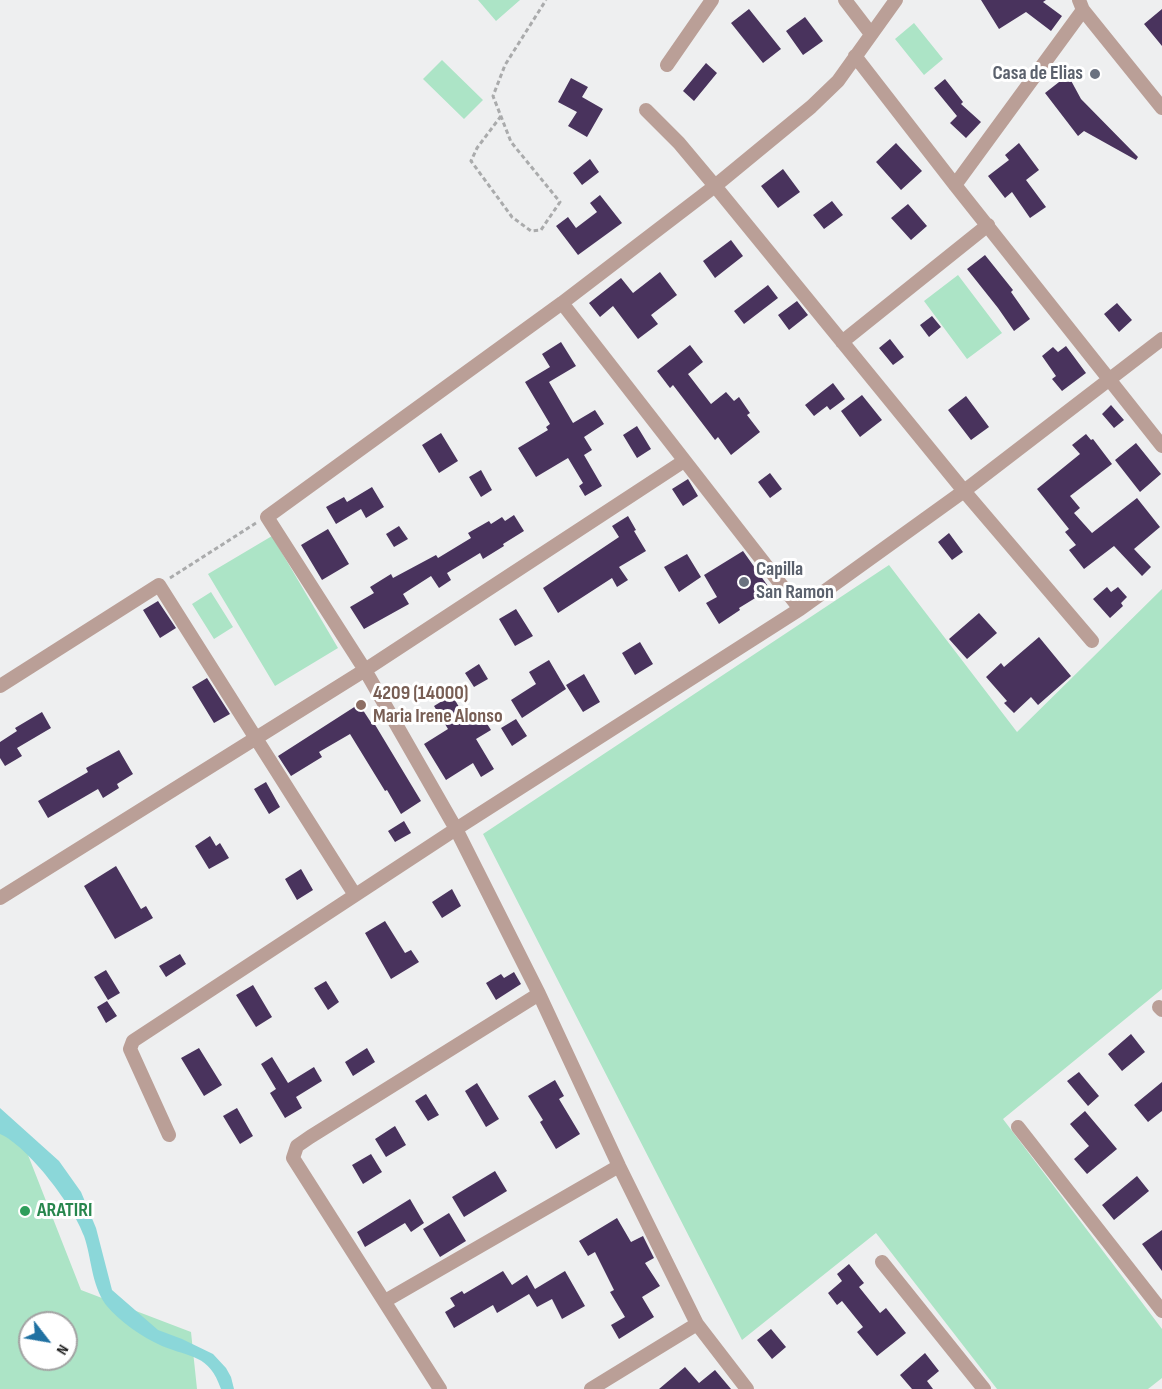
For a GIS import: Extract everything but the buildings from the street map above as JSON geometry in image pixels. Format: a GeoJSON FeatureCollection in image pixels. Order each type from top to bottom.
{"type":"FeatureCollection","features":[{"type":"Feature","properties":{"kind":"street"},"geometry":{"type":"LineString","coordinates":[[667,65],[712,0]]}},
{"type":"Feature","properties":{"kind":"street"},"geometry":{"type":"LineString","coordinates":[[845,0],[871,34]]}},
{"type":"Feature","properties":{"kind":"street"},"geometry":{"type":"LineString","coordinates":[[747,1389],[697,1324],[619,1166],[539,994],[456,829],[365,670],[267,517],[562,303],[715,186],[811,107],[838,81],[896,0]]}},
{"type":"Feature","properties":{"kind":"street"},"geometry":{"type":"LineString","coordinates":[[955,185],[1081,5],[1162,108]]}},
{"type":"Feature","properties":{"kind":"street"},"geometry":{"type":"LineString","coordinates":[[855,56],[1162,446]]}},
{"type":"Feature","properties":{"kind":"street"},"geometry":{"type":"LineString","coordinates":[[646,110],[679,143],[964,491],[1092,641]]}},
{"type":"Feature","properties":{"kind":"street"},"geometry":{"type":"LineString","coordinates":[[842,342],[988,225]]}},
{"type":"Feature","properties":{"kind":"street"},"geometry":{"type":"LineString","coordinates":[[562,303],[800,609]]}},
{"type":"Feature","properties":{"kind":"street"},"geometry":{"type":"LineString","coordinates":[[169,1134],[130,1049],[133,1041],[456,829],[800,609],[964,491],[1162,339]]}},
{"type":"Feature","properties":{"kind":"street"},"geometry":{"type":"LineString","coordinates":[[0,898],[365,670],[684,461]]}},
{"type":"Feature","properties":{"kind":"street"},"geometry":{"type":"LineString","coordinates":[[0,686],[159,585],[355,895]]}},
{"type":"Feature","properties":{"kind":"street"},"geometry":{"type":"LineString","coordinates":[[440,1389],[293,1158],[297,1146],[539,994]]}},
{"type":"Feature","properties":{"kind":"street"},"geometry":{"type":"LineString","coordinates":[[1018,1127],[1162,1311]]}},
{"type":"Feature","properties":{"kind":"street"},"geometry":{"type":"LineString","coordinates":[[385,1302],[619,1166]]}},
{"type":"Feature","properties":{"kind":"street"},"geometry":{"type":"LineString","coordinates":[[882,1262],[984,1389]]}},
{"type":"Feature","properties":{"kind":"street"},"geometry":{"type":"LineString","coordinates":[[591,1389],[697,1324]]}},
{"type":"Feature","properties":{"kind":"path"},"geometry":{"type":"LineString","coordinates":[[501,116],[477,148],[471,161],[512,217],[531,231],[541,230],[560,202],[511,142],[501,116],[493,96],[505,64],[546,0]]}},
{"type":"Feature","properties":{"kind":"path"},"geometry":{"type":"LineString","coordinates":[[159,585],[267,517]]}},
{"type":"Feature","properties":{"kind":"green space"},"geometry":{"type":"Polygon","coordinates":[[[478,0],[520,0],[496,21],[478,0]]]}},
{"type":"Feature","properties":{"kind":"green space"},"geometry":{"type":"Polygon","coordinates":[[[914,23],[943,59],[924,75],[895,39],[914,23]]]}},
{"type":"Feature","properties":{"kind":"green space"},"geometry":{"type":"Polygon","coordinates":[[[442,60],[483,100],[464,119],[423,79],[442,60]]]}},
{"type":"Feature","properties":{"kind":"green space"},"geometry":{"type":"Polygon","coordinates":[[[958,275],[1002,333],[967,359],[924,301],[958,275]]]}},
{"type":"Feature","properties":{"kind":"green space"},"geometry":{"type":"Polygon","coordinates":[[[272,536],[338,648],[275,686],[208,574],[272,536]]]}},
{"type":"Feature","properties":{"kind":"green space"},"geometry":{"type":"Polygon","coordinates":[[[889,565],[1017,732],[1162,589],[1162,989],[1003,1119],[1162,1329],[1162,1378],[1148,1389],[997,1389],[876,1233],[742,1340],[483,834],[889,565]]]}},
{"type":"Feature","properties":{"kind":"green space"},"geometry":{"type":"Polygon","coordinates":[[[211,592],[233,627],[214,639],[192,604],[211,592]]]}},
{"type":"Feature","properties":{"kind":"green space","name":"ARATIRI"},"geometry":{"type":"Polygon","coordinates":[[[0,1124],[19,1132],[81,1290],[191,1332],[197,1389],[0,1389],[0,1124]]]}},
{"type":"Feature","properties":{"kind":"water"},"geometry":{"type":"Polygon","coordinates":[[[0,1108],[59,1161],[81,1192],[96,1228],[112,1290],[158,1330],[213,1354],[226,1368],[234,1389],[221,1389],[211,1369],[205,1363],[147,1338],[125,1323],[106,1305],[97,1289],[87,1245],[79,1224],[60,1194],[36,1164],[24,1151],[0,1134],[0,1108]]]}},
{"type":"Feature","properties":{"kind":"place","name":"Casa de Elias"},"geometry":{"type":"Point","coordinates":[1095,74]}},
{"type":"Feature","properties":{"kind":"place","name":"Capilla San Ramon"},"geometry":{"type":"Point","coordinates":[744,582]}},
{"type":"Feature","properties":{"kind":"place","name":"4209 (14000) Maria Irene Alonso"},"geometry":{"type":"Point","coordinates":[361,705]}},
{"type":"Feature","properties":{"kind":"place","name":"ARATIRI"},"geometry":{"type":"Point","coordinates":[25,1211]}}]}
